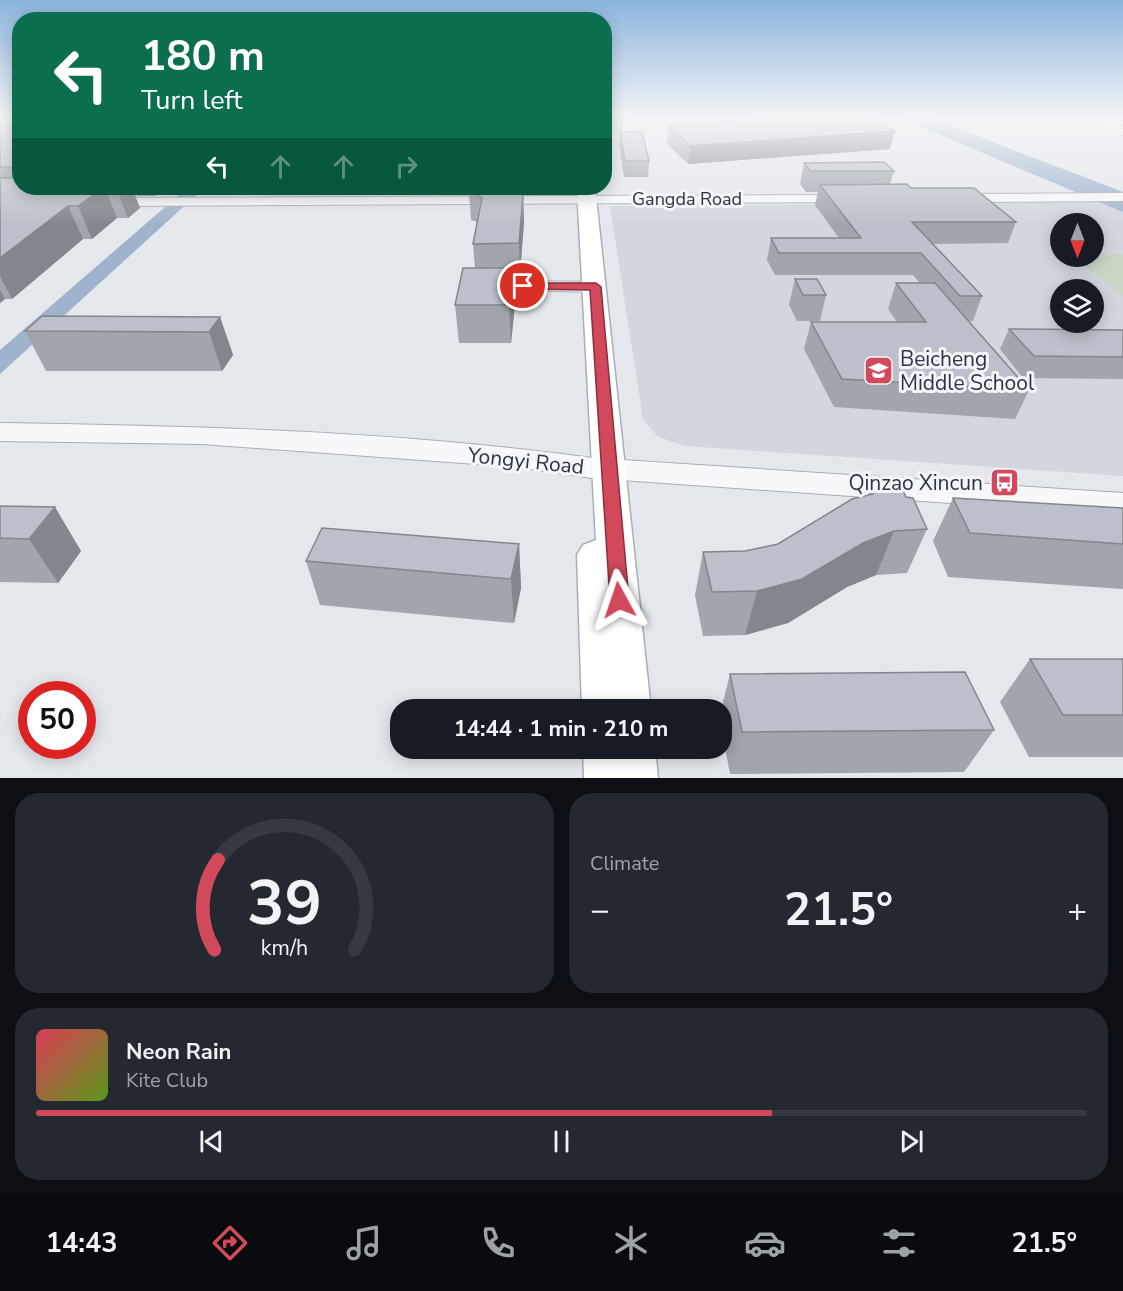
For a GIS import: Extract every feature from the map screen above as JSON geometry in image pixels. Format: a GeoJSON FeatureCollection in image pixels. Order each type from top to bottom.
{"type":"FeatureCollection","features":[{"type":"Feature","properties":{"kind":"main road"},"geometry":{"type":"LineString","coordinates":[[582,195],[600,468],[605,699]]}},
{"type":"Feature","properties":{"kind":"main road"},"geometry":{"type":"LineString","coordinates":[[600,468],[627,699]]}},
{"type":"Feature","properties":{"kind":"main road"},"geometry":{"type":"LineString","coordinates":[[608,759],[609,778]]}},
{"type":"Feature","properties":{"kind":"main road"},"geometry":{"type":"LineString","coordinates":[[632,759],[633,778]]}},
{"type":"Feature","properties":{"kind":"street","name":"Gangda Road"},"geometry":{"type":"LineString","coordinates":[[612,194],[862,199]]}},
{"type":"Feature","properties":{"kind":"street","name":"Gangda Road"},"geometry":{"type":"LineString","coordinates":[[96,202],[495,195]]}},
{"type":"Feature","properties":{"kind":"street"},"geometry":{"type":"LineString","coordinates":[[944,198],[1123,197]]}},
{"type":"Feature","properties":{"kind":"street"},"geometry":{"type":"LineString","coordinates":[[523,286],[589,287]]}},
{"type":"Feature","properties":{"kind":"street","name":"Yongyi Road"},"geometry":{"type":"LineString","coordinates":[[0,432],[203,435],[516,458],[600,468],[1123,504]]}},
{"type":"Feature","properties":{"kind":"shaded area","name":"Beicheng Middle School"},"geometry":{"type":"Polygon","coordinates":[[[1100,202],[1123,212],[1123,476],[685,446],[658,437],[643,419],[610,206],[1100,202]]]}},
{"type":"Feature","properties":{"kind":"green space"},"geometry":{"type":"Polygon","coordinates":[[[1104,254],[1123,254],[1123,296],[1086,267],[1104,267],[1104,254]]]}},
{"type":"Feature","properties":{"kind":"water"},"geometry":{"type":"Polygon","coordinates":[[[981,152],[1020,152],[1123,192],[1123,212],[981,152]]]}},
{"type":"Feature","properties":{"kind":"water"},"geometry":{"type":"Polygon","coordinates":[[[179,195],[196,195],[0,374],[0,350],[179,195]]]}},
{"type":"Feature","properties":{"kind":"building"},"geometry":{"type":"Polygon","coordinates":[[[0,152],[12,152],[12,167],[0,167],[0,152]]]}},
{"type":"Feature","properties":{"kind":"building"},"geometry":{"type":"Polygon","coordinates":[[[624,152],[647,152],[649,161],[625,161],[624,152]]]}},
{"type":"Feature","properties":{"kind":"building"},"geometry":{"type":"Polygon","coordinates":[[[884,162],[894,171],[810,171],[804,163],[884,162]]]}},
{"type":"Feature","properties":{"kind":"building"},"geometry":{"type":"Polygon","coordinates":[[[0,178],[12,178],[12,195],[93,195],[78,206],[68,206],[0,258],[0,178]]]}},
{"type":"Feature","properties":{"kind":"building"},"geometry":{"type":"Polygon","coordinates":[[[907,184],[911,188],[974,188],[1016,222],[912,222],[982,296],[960,296],[921,253],[779,253],[771,238],[861,238],[820,185],[907,184]]]}},
{"type":"Feature","properties":{"kind":"building"},"geometry":{"type":"Polygon","coordinates":[[[476,195],[523,195],[519,243],[473,244],[482,198],[476,195]]]}},
{"type":"Feature","properties":{"kind":"building"},"geometry":{"type":"Polygon","coordinates":[[[463,268],[513,268],[509,305],[455,305],[463,268]]]}},
{"type":"Feature","properties":{"kind":"building"},"geometry":{"type":"Polygon","coordinates":[[[795,279],[817,279],[826,295],[803,295],[795,279]]]}},
{"type":"Feature","properties":{"kind":"building"},"geometry":{"type":"Polygon","coordinates":[[[896,283],[935,283],[1029,390],[842,379],[811,322],[926,322],[896,283]]]}},
{"type":"Feature","properties":{"kind":"building"},"geometry":{"type":"Polygon","coordinates":[[[42,316],[220,317],[209,332],[25,331],[42,316]]]}},
{"type":"Feature","properties":{"kind":"building"},"geometry":{"type":"Polygon","coordinates":[[[1009,329],[1050,329],[1050,333],[1104,333],[1104,330],[1123,330],[1123,357],[1034,356],[1009,329]]]}},
{"type":"Feature","properties":{"kind":"building"},"geometry":{"type":"Polygon","coordinates":[[[871,488],[903,490],[906,497],[913,498],[927,529],[894,531],[863,543],[802,579],[757,591],[712,592],[703,552],[745,551],[778,544],[852,499],[873,494],[871,488]]]}},
{"type":"Feature","properties":{"kind":"building"},"geometry":{"type":"Polygon","coordinates":[[[953,498],[1123,508],[1123,544],[970,533],[953,498]]]}},
{"type":"Feature","properties":{"kind":"building"},"geometry":{"type":"Polygon","coordinates":[[[0,506],[55,507],[29,539],[0,538],[0,506]]]}},
{"type":"Feature","properties":{"kind":"building"},"geometry":{"type":"Polygon","coordinates":[[[322,528],[519,544],[511,579],[306,561],[322,528]]]}},
{"type":"Feature","properties":{"kind":"building"},"geometry":{"type":"Polygon","coordinates":[[[1030,659],[1123,659],[1123,715],[1063,715],[1030,659]]]}},
{"type":"Feature","properties":{"kind":"building"},"geometry":{"type":"Polygon","coordinates":[[[965,672],[994,730],[742,732],[730,674],[965,672]]]}},
{"type":"Feature","properties":{"kind":"place","name":"Beicheng Middle School"},"geometry":{"type":"Point","coordinates":[879,371]}},
{"type":"Feature","properties":{"kind":"place","name":"Qinzao Xincun"},"geometry":{"type":"Point","coordinates":[1004,483]}},
{"type":"Feature","properties":{"kind":"route"},"geometry":{"type":"LineString","coordinates":[[523,286],[596,287],[619,600]]}}]}
